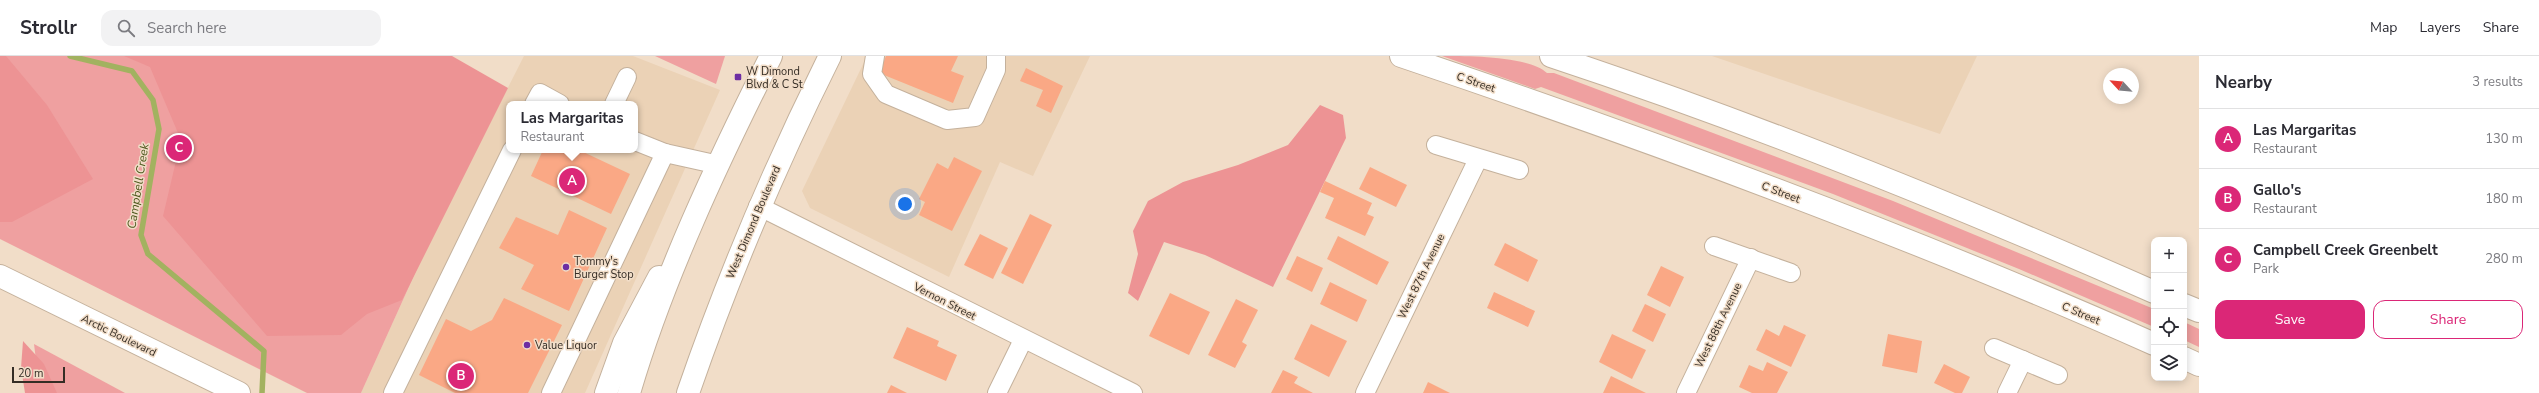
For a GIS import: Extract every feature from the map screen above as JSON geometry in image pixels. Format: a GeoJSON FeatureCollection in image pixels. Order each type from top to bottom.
{"type":"FeatureCollection","features":[{"type":"Feature","properties":{"kind":"main road"},"geometry":{"type":"LineString","coordinates":[[629,393],[655,319],[698,212],[771,56]]}},
{"type":"Feature","properties":{"kind":"main road","name":"West Dimond Boulevard"},"geometry":{"type":"LineString","coordinates":[[688,393],[721,298],[758,206],[830,56]]}},
{"type":"Feature","properties":{"kind":"main road","name":"C Street"},"geometry":{"type":"LineString","coordinates":[[1401,56],[1560,111],[1798,199],[1995,277],[2151,343]]}},
{"type":"Feature","properties":{"kind":"main road"},"geometry":{"type":"LineString","coordinates":[[1551,56],[1816,153],[1998,226],[2151,291]]}},
{"type":"Feature","properties":{"kind":"main road"},"geometry":{"type":"LineString","coordinates":[[606,393],[624,343],[654,285],[698,212]]}},
{"type":"Feature","properties":{"kind":"main road","name":"Arctic Boulevard"},"geometry":{"type":"LineString","coordinates":[[0,276],[239,393]]}},
{"type":"Feature","properties":{"kind":"main road"},"geometry":{"type":"LineString","coordinates":[[2187,306],[2199,312]]}},
{"type":"Feature","properties":{"kind":"main road"},"geometry":{"type":"LineString","coordinates":[[2187,359],[2199,364]]}},
{"type":"Feature","properties":{"kind":"street"},"geometry":{"type":"LineString","coordinates":[[875,56],[872,74],[886,94],[947,120],[975,117],[996,70],[996,56]]}},
{"type":"Feature","properties":{"kind":"street"},"geometry":{"type":"LineString","coordinates":[[615,101],[627,77]]}},
{"type":"Feature","properties":{"kind":"street"},"geometry":{"type":"LineString","coordinates":[[537,98],[548,101]]}},
{"type":"Feature","properties":{"kind":"street"},"geometry":{"type":"LineString","coordinates":[[638,142],[665,153],[719,165]]}},
{"type":"Feature","properties":{"kind":"street"},"geometry":{"type":"LineString","coordinates":[[1436,145],[1519,170]]}},
{"type":"Feature","properties":{"kind":"street"},"geometry":{"type":"LineString","coordinates":[[393,393],[511,153]]}},
{"type":"Feature","properties":{"kind":"street"},"geometry":{"type":"LineString","coordinates":[[551,393],[665,153]]}},
{"type":"Feature","properties":{"kind":"street","name":"West 87th Avenue"},"geometry":{"type":"LineString","coordinates":[[1365,393],[1478,158]]}},
{"type":"Feature","properties":{"kind":"street","name":"Vernon Street"},"geometry":{"type":"LineString","coordinates":[[758,206],[1023,340],[1133,393]]}},
{"type":"Feature","properties":{"kind":"street"},"geometry":{"type":"LineString","coordinates":[[1714,246],[1790,273]]}},
{"type":"Feature","properties":{"kind":"street","name":"West 88th Avenue"},"geometry":{"type":"LineString","coordinates":[[1686,393],[1751,258]]}},
{"type":"Feature","properties":{"kind":"street"},"geometry":{"type":"LineString","coordinates":[[997,393],[1023,340]]}},
{"type":"Feature","properties":{"kind":"street"},"geometry":{"type":"LineString","coordinates":[[1994,348],[2058,375]]}},
{"type":"Feature","properties":{"kind":"street"},"geometry":{"type":"LineString","coordinates":[[2007,393],[2022,360]]}},
{"type":"Feature","properties":{"kind":"shaded area"},"geometry":{"type":"Polygon","coordinates":[[[0,56],[297,56],[426,249],[361,393],[307,393],[0,239],[0,56]]]}},
{"type":"Feature","properties":{"kind":"shaded area"},"geometry":{"type":"Polygon","coordinates":[[[0,56],[6,56],[47,105],[93,179],[12,222],[0,222],[0,56]]]}},
{"type":"Feature","properties":{"kind":"shaded area"},"geometry":{"type":"Polygon","coordinates":[[[124,56],[452,56],[508,88],[402,300],[367,314],[341,335],[267,336],[163,216],[181,140],[150,67],[124,56]]]}},
{"type":"Feature","properties":{"kind":"shaded area"},"geometry":{"type":"Polygon","coordinates":[[[524,56],[633,56],[720,90],[585,393],[361,393],[426,249],[524,56]]]}},
{"type":"Feature","properties":{"kind":"shaded area"},"geometry":{"type":"Polygon","coordinates":[[[655,56],[725,56],[716,84],[655,56]]]}},
{"type":"Feature","properties":{"kind":"shaded area"},"geometry":{"type":"Polygon","coordinates":[[[867,56],[1090,56],[1033,176],[1000,162],[949,277],[810,208],[802,191],[867,56]]]}},
{"type":"Feature","properties":{"kind":"shaded area"},"geometry":{"type":"Polygon","coordinates":[[[1442,56],[1498,58],[1527,63],[1539,67],[1547,73],[1554,73],[1893,201],[2151,308],[2151,326],[2019,269],[1833,194],[1541,87],[1535,89],[1442,56]]]}},
{"type":"Feature","properties":{"kind":"shaded area"},"geometry":{"type":"Polygon","coordinates":[[[1712,56],[1977,56],[1940,134],[1712,56]]]}},
{"type":"Feature","properties":{"kind":"shaded area"},"geometry":{"type":"Polygon","coordinates":[[[1320,105],[1343,115],[1346,138],[1273,287],[1205,255],[1164,242],[1138,301],[1128,293],[1138,254],[1133,231],[1148,201],[1183,182],[1238,165],[1288,145],[1320,105]]]}},
{"type":"Feature","properties":{"kind":"shaded area"},"geometry":{"type":"Polygon","coordinates":[[[2187,323],[2199,329],[2199,347],[2187,341],[2187,323]]]}},
{"type":"Feature","properties":{"kind":"shaded area"},"geometry":{"type":"Polygon","coordinates":[[[23,341],[44,364],[57,393],[25,393],[21,368],[23,341]]]}},
{"type":"Feature","properties":{"kind":"shaded area"},"geometry":{"type":"Polygon","coordinates":[[[34,344],[125,393],[40,393],[34,344]]]}},
{"type":"Feature","properties":{"kind":"building"},"geometry":{"type":"Polygon","coordinates":[[[886,56],[958,56],[951,71],[964,76],[953,103],[879,73],[886,56]]]}},
{"type":"Feature","properties":{"kind":"building"},"geometry":{"type":"Polygon","coordinates":[[[1026,68],[1063,86],[1051,113],[1036,106],[1043,90],[1020,81],[1026,68]]]}},
{"type":"Feature","properties":{"kind":"building"},"geometry":{"type":"Polygon","coordinates":[[[542,153],[585,153],[630,174],[611,214],[531,176],[542,153]]]}},
{"type":"Feature","properties":{"kind":"building"},"geometry":{"type":"Polygon","coordinates":[[[954,157],[982,171],[952,231],[919,215],[925,202],[919,199],[937,163],[948,169],[954,157]]]}},
{"type":"Feature","properties":{"kind":"building"},"geometry":{"type":"Polygon","coordinates":[[[1370,167],[1407,185],[1396,207],[1359,189],[1370,167]]]}},
{"type":"Feature","properties":{"kind":"building"},"geometry":{"type":"Polygon","coordinates":[[[1325,181],[1372,203],[1367,214],[1374,217],[1365,236],[1325,218],[1334,198],[1320,192],[1325,181]]]}},
{"type":"Feature","properties":{"kind":"building"},"geometry":{"type":"Polygon","coordinates":[[[569,210],[607,228],[569,311],[521,289],[534,265],[499,248],[516,217],[558,235],[569,210]]]}},
{"type":"Feature","properties":{"kind":"building"},"geometry":{"type":"Polygon","coordinates":[[[1030,214],[1052,225],[1023,284],[1001,273],[1030,214]]]}},
{"type":"Feature","properties":{"kind":"building"},"geometry":{"type":"Polygon","coordinates":[[[980,234],[1008,248],[993,279],[964,265],[980,234]]]}},
{"type":"Feature","properties":{"kind":"building"},"geometry":{"type":"Polygon","coordinates":[[[1338,236],[1389,262],[1377,285],[1327,259],[1338,236]]]}},
{"type":"Feature","properties":{"kind":"building"},"geometry":{"type":"Polygon","coordinates":[[[1505,243],[1538,260],[1528,282],[1494,265],[1505,243]]]}},
{"type":"Feature","properties":{"kind":"building"},"geometry":{"type":"Polygon","coordinates":[[[1297,256],[1323,268],[1312,292],[1286,279],[1297,256]]]}},
{"type":"Feature","properties":{"kind":"building"},"geometry":{"type":"Polygon","coordinates":[[[1661,266],[1684,277],[1670,307],[1647,295],[1661,266]]]}},
{"type":"Feature","properties":{"kind":"building"},"geometry":{"type":"Polygon","coordinates":[[[1330,282],[1367,300],[1357,322],[1320,304],[1330,282]]]}},
{"type":"Feature","properties":{"kind":"building"},"geometry":{"type":"Polygon","coordinates":[[[1494,292],[1535,311],[1528,327],[1487,308],[1494,292]]]}},
{"type":"Feature","properties":{"kind":"building"},"geometry":{"type":"Polygon","coordinates":[[[1170,293],[1210,312],[1189,355],[1149,336],[1170,293]]]}},
{"type":"Feature","properties":{"kind":"building"},"geometry":{"type":"Polygon","coordinates":[[[504,298],[562,325],[528,393],[455,393],[419,375],[446,319],[471,331],[492,320],[504,298]]]}},
{"type":"Feature","properties":{"kind":"building"},"geometry":{"type":"Polygon","coordinates":[[[1236,299],[1258,310],[1242,342],[1247,345],[1235,368],[1208,355],[1236,299]]]}},
{"type":"Feature","properties":{"kind":"building"},"geometry":{"type":"Polygon","coordinates":[[[1645,304],[1666,314],[1653,342],[1632,331],[1645,304]]]}},
{"type":"Feature","properties":{"kind":"building"},"geometry":{"type":"Polygon","coordinates":[[[1311,324],[1347,341],[1329,377],[1294,359],[1311,324]]]}},
{"type":"Feature","properties":{"kind":"building"},"geometry":{"type":"Polygon","coordinates":[[[1784,325],[1806,335],[1791,367],[1756,350],[1766,329],[1779,336],[1784,325]]]}},
{"type":"Feature","properties":{"kind":"building"},"geometry":{"type":"Polygon","coordinates":[[[907,327],[939,341],[937,346],[957,355],[946,381],[893,358],[907,327]]]}},
{"type":"Feature","properties":{"kind":"building"},"geometry":{"type":"Polygon","coordinates":[[[1612,334],[1646,350],[1632,379],[1599,362],[1612,334]]]}},
{"type":"Feature","properties":{"kind":"building"},"geometry":{"type":"Polygon","coordinates":[[[1888,334],[1922,341],[1917,373],[1882,366],[1888,334]]]}},
{"type":"Feature","properties":{"kind":"building"},"geometry":{"type":"Polygon","coordinates":[[[1767,362],[1788,372],[1777,393],[1752,393],[1739,387],[1749,365],[1763,371],[1767,362]]]}},
{"type":"Feature","properties":{"kind":"building"},"geometry":{"type":"Polygon","coordinates":[[[1944,364],[1970,377],[1962,393],[1955,393],[1934,383],[1944,364]]]}},
{"type":"Feature","properties":{"kind":"building"},"geometry":{"type":"Polygon","coordinates":[[[1283,370],[1298,377],[1294,383],[1313,393],[1271,393],[1283,370]]]}},
{"type":"Feature","properties":{"kind":"building"},"geometry":{"type":"Polygon","coordinates":[[[1611,376],[1646,393],[1603,393],[1611,376]]]}},
{"type":"Feature","properties":{"kind":"building"},"geometry":{"type":"Polygon","coordinates":[[[1428,382],[1450,393],[1423,393],[1428,382]]]}},
{"type":"Feature","properties":{"kind":"building"},"geometry":{"type":"Polygon","coordinates":[[[891,385],[907,393],[887,393],[891,385]]]}},
{"type":"Feature","properties":{"kind":"waterway","name":"Campbell Creek"},"geometry":{"type":"LineString","coordinates":[[70,56],[132,71],[153,100],[159,129],[141,235],[148,254],[264,351],[262,393]]}},
{"type":"Feature","properties":{"kind":"place","name":"W Dimond Blvd & C St"},"geometry":{"type":"Point","coordinates":[738,77]}},
{"type":"Feature","properties":{"kind":"place","name":"Campbell Creek Greenbelt"},"geometry":{"type":"Point","coordinates":[179,148]}},
{"type":"Feature","properties":{"kind":"place","name":"Las Margaritas"},"geometry":{"type":"Point","coordinates":[572,181]}},
{"type":"Feature","properties":{"kind":"place","name":"Tommy's Burger Stop"},"geometry":{"type":"Point","coordinates":[566,267]}},
{"type":"Feature","properties":{"kind":"place","name":"Value Liquor"},"geometry":{"type":"Point","coordinates":[527,345]}},
{"type":"Feature","properties":{"kind":"place","name":"Gallo's"},"geometry":{"type":"Point","coordinates":[461,376]}}]}
